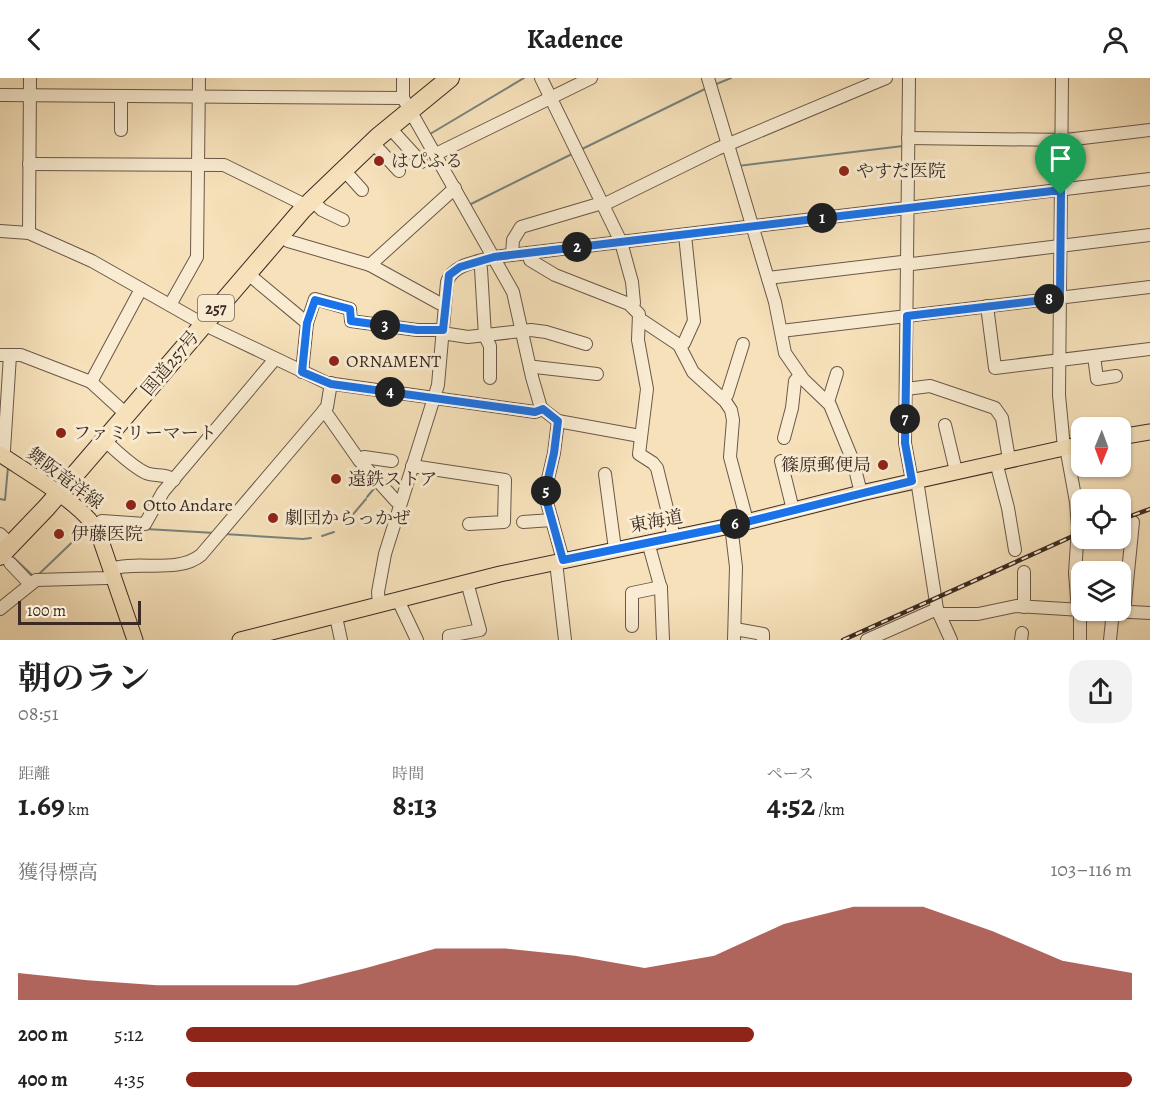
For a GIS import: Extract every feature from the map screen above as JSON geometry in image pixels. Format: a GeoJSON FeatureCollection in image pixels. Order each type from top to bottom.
{"type":"FeatureCollection","features":[{"type":"Feature","properties":{"kind":"highway","name":"国道257号"},"geometry":{"type":"LineString","coordinates":[[5,549],[58,494],[246,273],[309,203],[389,127],[406,104],[450,78]]}},
{"type":"Feature","properties":{"kind":"main road"},"geometry":{"type":"LineString","coordinates":[[1131,435],[1150,432]]}},
{"type":"Feature","properties":{"kind":"main road","name":"東海道"},"geometry":{"type":"LineString","coordinates":[[240,640],[279,636],[336,617],[467,582],[731,525],[1071,446]]}},
{"type":"Feature","properties":{"kind":"main road","name":"舞阪竜洋線"},"geometry":{"type":"LineString","coordinates":[[2,458],[58,494],[83,513],[95,526],[135,640]]}},
{"type":"Feature","properties":{"kind":"street"},"geometry":{"type":"LineString","coordinates":[[29,233],[30,78]]}},
{"type":"Feature","properties":{"kind":"street"},"geometry":{"type":"LineString","coordinates":[[170,305],[197,257],[199,78]]}},
{"type":"Feature","properties":{"kind":"street"},"geometry":{"type":"LineString","coordinates":[[403,78],[406,104],[513,292],[530,368],[543,409],[558,421],[640,436]]}},
{"type":"Feature","properties":{"kind":"street"},"geometry":{"type":"LineString","coordinates":[[541,78],[621,242],[632,282],[634,303],[632,306]]}},
{"type":"Feature","properties":{"kind":"street"},"geometry":{"type":"LineString","coordinates":[[436,154],[591,78]]}},
{"type":"Feature","properties":{"kind":"street"},"geometry":{"type":"LineString","coordinates":[[708,78],[777,309],[785,353],[800,375],[828,402],[854,461],[861,493]]}},
{"type":"Feature","properties":{"kind":"street"},"geometry":{"type":"LineString","coordinates":[[512,255],[513,240],[522,227],[603,204],[728,144],[886,78]]}},
{"type":"Feature","properties":{"kind":"street"},"geometry":{"type":"LineString","coordinates":[[909,78],[905,449],[915,481],[938,611],[951,640]]}},
{"type":"Feature","properties":{"kind":"street"},"geometry":{"type":"LineString","coordinates":[[1062,78],[1060,415],[1071,446]]}},
{"type":"Feature","properties":{"kind":"street"},"geometry":{"type":"LineString","coordinates":[[0,95],[198,97],[406,104]]}},
{"type":"Feature","properties":{"kind":"street"},"geometry":{"type":"LineString","coordinates":[[121,96],[121,130]]}},
{"type":"Feature","properties":{"kind":"street"},"geometry":{"type":"LineString","coordinates":[[389,127],[421,162]]}},
{"type":"Feature","properties":{"kind":"street"},"geometry":{"type":"LineString","coordinates":[[908,138],[1062,140],[1150,130]]}},
{"type":"Feature","properties":{"kind":"street"},"geometry":{"type":"LineString","coordinates":[[372,142],[399,171]]}},
{"type":"Feature","properties":{"kind":"street"},"geometry":{"type":"LineString","coordinates":[[29,164],[224,165],[343,220]]}},
{"type":"Feature","properties":{"kind":"street"},"geometry":{"type":"LineString","coordinates":[[343,169],[362,190]]}},
{"type":"Feature","properties":{"kind":"street"},"geometry":{"type":"LineString","coordinates":[[379,605],[378,592],[383,560],[438,385],[449,275],[460,267],[494,257],[1150,179]]}},
{"type":"Feature","properties":{"kind":"street"},"geometry":{"type":"LineString","coordinates":[[370,265],[455,188]]}},
{"type":"Feature","properties":{"kind":"street"},"geometry":{"type":"LineString","coordinates":[[0,231],[29,233],[92,261],[203,324],[331,384],[535,412],[543,409]]}},
{"type":"Feature","properties":{"kind":"street"},"geometry":{"type":"LineString","coordinates":[[280,234],[288,241],[370,265],[439,303],[445,304]]}},
{"type":"Feature","properties":{"kind":"street"},"geometry":{"type":"LineString","coordinates":[[680,346],[684,343],[694,321],[685,235]]}},
{"type":"Feature","properties":{"kind":"street"},"geometry":{"type":"LineString","coordinates":[[768,278],[1150,235]]}},
{"type":"Feature","properties":{"kind":"street"},"geometry":{"type":"LineString","coordinates":[[529,253],[530,260],[555,275],[632,306],[639,314],[639,345],[647,384],[639,454],[657,468],[674,537]]}},
{"type":"Feature","properties":{"kind":"street"},"geometry":{"type":"LineString","coordinates":[[479,262],[485,336],[490,346],[490,378]]}},
{"type":"Feature","properties":{"kind":"street"},"geometry":{"type":"LineString","coordinates":[[246,273],[307,323]]}},
{"type":"Feature","properties":{"kind":"street"},"geometry":{"type":"LineString","coordinates":[[781,331],[1150,287]]}},
{"type":"Feature","properties":{"kind":"street"},"geometry":{"type":"LineString","coordinates":[[91,382],[141,288]]}},
{"type":"Feature","properties":{"kind":"street"},"geometry":{"type":"LineString","coordinates":[[302,372],[307,323],[315,300],[350,309],[351,321],[468,337],[531,330],[586,344]]}},
{"type":"Feature","properties":{"kind":"street"},"geometry":{"type":"LineString","coordinates":[[987,306],[996,372],[1060,360],[1150,349]]}},
{"type":"Feature","properties":{"kind":"street"},"geometry":{"type":"LineString","coordinates":[[640,321],[680,346],[691,368],[728,405],[732,415],[730,457],[747,521]]}},
{"type":"Feature","properties":{"kind":"street"},"geometry":{"type":"LineString","coordinates":[[723,399],[727,395],[742,344]]}},
{"type":"Feature","properties":{"kind":"street"},"geometry":{"type":"LineString","coordinates":[[2,458],[5,355],[21,355],[91,382],[126,414]]}},
{"type":"Feature","properties":{"kind":"street"},"geometry":{"type":"LineString","coordinates":[[1094,356],[1096,379],[1112,380]]}},
{"type":"Feature","properties":{"kind":"street"},"geometry":{"type":"LineString","coordinates":[[95,526],[102,521],[145,524],[163,492],[275,359]]}},
{"type":"Feature","properties":{"kind":"street"},"geometry":{"type":"LineString","coordinates":[[530,368],[597,374]]}},
{"type":"Feature","properties":{"kind":"street"},"geometry":{"type":"LineString","coordinates":[[828,402],[837,373]]}},
{"type":"Feature","properties":{"kind":"street"},"geometry":{"type":"LineString","coordinates":[[783,433],[792,408],[795,381],[800,375]]}},
{"type":"Feature","properties":{"kind":"street"},"geometry":{"type":"LineString","coordinates":[[0,609],[36,580],[106,578],[111,572],[183,564],[195,560],[327,407],[331,384]]}},
{"type":"Feature","properties":{"kind":"street"},"geometry":{"type":"LineString","coordinates":[[906,389],[930,386],[995,408],[1002,418],[1003,461],[1015,550]]}},
{"type":"Feature","properties":{"kind":"street"},"geometry":{"type":"LineString","coordinates":[[324,410],[360,461],[396,501],[400,502]]}},
{"type":"Feature","properties":{"kind":"street"},"geometry":{"type":"LineString","coordinates":[[558,421],[546,492],[547,506],[560,561],[565,640]]}},
{"type":"Feature","properties":{"kind":"street"},"geometry":{"type":"LineString","coordinates":[[945,425],[956,471]]}},
{"type":"Feature","properties":{"kind":"street"},"geometry":{"type":"LineString","coordinates":[[104,440],[143,471],[151,475],[169,476],[174,480]]}},
{"type":"Feature","properties":{"kind":"street"},"geometry":{"type":"LineString","coordinates":[[360,461],[364,457],[392,461]]}},
{"type":"Feature","properties":{"kind":"street"},"geometry":{"type":"LineString","coordinates":[[781,461],[793,510]]}},
{"type":"Feature","properties":{"kind":"street"},"geometry":{"type":"LineString","coordinates":[[412,466],[505,480],[504,522],[469,524]]}},
{"type":"Feature","properties":{"kind":"street"},"geometry":{"type":"LineString","coordinates":[[605,474],[615,549]]}},
{"type":"Feature","properties":{"kind":"street"},"geometry":{"type":"LineString","coordinates":[[1074,477],[1077,512],[1075,561]]}},
{"type":"Feature","properties":{"kind":"street"},"geometry":{"type":"LineString","coordinates":[[523,522],[552,520]]}},
{"type":"Feature","properties":{"kind":"street"},"geometry":{"type":"LineString","coordinates":[[1127,561],[1133,522]]}},
{"type":"Feature","properties":{"kind":"street"},"geometry":{"type":"LineString","coordinates":[[731,525],[736,559],[735,635],[762,634],[763,640]]}},
{"type":"Feature","properties":{"kind":"street"},"geometry":{"type":"LineString","coordinates":[[648,542],[661,587],[663,640]]}},
{"type":"Feature","properties":{"kind":"street"},"geometry":{"type":"LineString","coordinates":[[5,549],[30,584]]}},
{"type":"Feature","properties":{"kind":"street"},"geometry":{"type":"LineString","coordinates":[[1024,572],[1024,607]]}},
{"type":"Feature","properties":{"kind":"street"},"geometry":{"type":"LineString","coordinates":[[448,640],[449,636],[480,630],[467,582]]}},
{"type":"Feature","properties":{"kind":"street"},"geometry":{"type":"LineString","coordinates":[[632,626],[632,593],[661,587]]}},
{"type":"Feature","properties":{"kind":"street"},"geometry":{"type":"LineString","coordinates":[[398,600],[417,640]]}},
{"type":"Feature","properties":{"kind":"street"},"geometry":{"type":"LineString","coordinates":[[867,640],[938,611],[978,614],[1010,607],[1071,609]]}},
{"type":"Feature","properties":{"kind":"street"},"geometry":{"type":"LineString","coordinates":[[1131,612],[1150,613]]}},
{"type":"Feature","properties":{"kind":"street"},"geometry":{"type":"LineString","coordinates":[[336,617],[341,640]]}},
{"type":"Feature","properties":{"kind":"street"},"geometry":{"type":"LineString","coordinates":[[1080,640],[1082,621]]}},
{"type":"Feature","properties":{"kind":"street"},"geometry":{"type":"LineString","coordinates":[[1110,640],[1116,621]]}},
{"type":"Feature","properties":{"kind":"waterway"},"geometry":{"type":"LineString","coordinates":[[430,134],[524,78]]}},
{"type":"Feature","properties":{"kind":"waterway"},"geometry":{"type":"LineString","coordinates":[[714,85],[731,78]]}},
{"type":"Feature","properties":{"kind":"waterway"},"geometry":{"type":"LineString","coordinates":[[580,150],[707,88]]}},
{"type":"Feature","properties":{"kind":"waterway"},"geometry":{"type":"LineString","coordinates":[[738,166],[903,146]]}},
{"type":"Feature","properties":{"kind":"waterway"},"geometry":{"type":"LineString","coordinates":[[471,204],[574,153]]}},
{"type":"Feature","properties":{"kind":"waterway"},"geometry":{"type":"LineString","coordinates":[[0,499],[5,500],[8,467]]}},
{"type":"Feature","properties":{"kind":"waterway"},"geometry":{"type":"LineString","coordinates":[[367,497],[377,485]]}},
{"type":"Feature","properties":{"kind":"waterway"},"geometry":{"type":"LineString","coordinates":[[349,519],[366,499]]}},
{"type":"Feature","properties":{"kind":"waterway"},"geometry":{"type":"LineString","coordinates":[[38,575],[88,527]]}},
{"type":"Feature","properties":{"kind":"waterway"},"geometry":{"type":"LineString","coordinates":[[146,529],[215,533]]}},
{"type":"Feature","properties":{"kind":"waterway"},"geometry":{"type":"LineString","coordinates":[[322,536],[334,532]]}},
{"type":"Feature","properties":{"kind":"waterway"},"geometry":{"type":"LineString","coordinates":[[224,534],[311,538]]}},
{"type":"Feature","properties":{"kind":"waterway"},"geometry":{"type":"LineString","coordinates":[[14,558],[33,576]]}},
{"type":"Feature","properties":{"kind":"railway"},"geometry":{"type":"LineString","coordinates":[[1131,516],[1150,509]]}},
{"type":"Feature","properties":{"kind":"railway"},"geometry":{"type":"LineString","coordinates":[[843,640],[1071,537]]}},
{"type":"Feature","properties":{"kind":"place","name":"はぴふる"},"geometry":{"type":"Point","coordinates":[379,161]}},
{"type":"Feature","properties":{"kind":"place","name":"やすだ医院"},"geometry":{"type":"Point","coordinates":[844,171]}},
{"type":"Feature","properties":{"kind":"place","name":"ORNAMENT"},"geometry":{"type":"Point","coordinates":[334,361]}},
{"type":"Feature","properties":{"kind":"place","name":"ファミリーマート"},"geometry":{"type":"Point","coordinates":[61,433]}},
{"type":"Feature","properties":{"kind":"place","name":"篠原郵便局"},"geometry":{"type":"Point","coordinates":[883,465]}},
{"type":"Feature","properties":{"kind":"place","name":"遠鉄ストア"},"geometry":{"type":"Point","coordinates":[336,479]}},
{"type":"Feature","properties":{"kind":"place","name":"Otto Andare"},"geometry":{"type":"Point","coordinates":[131,505]}},
{"type":"Feature","properties":{"kind":"place","name":"劇団からっかぜ"},"geometry":{"type":"Point","coordinates":[273,518]}},
{"type":"Feature","properties":{"kind":"place","name":"伊藤医院"},"geometry":{"type":"Point","coordinates":[59,534]}},
{"type":"Feature","properties":{"kind":"route"},"geometry":{"type":"LineString","coordinates":[[1061,190],[1061,195],[1060,298],[907,316],[905,443],[912,481],[730,526],[563,560],[546,499],[558,421],[543,409],[535,412],[331,384],[302,372],[307,323],[315,300],[350,309],[351,321],[417,330],[443,330],[449,275],[460,267],[494,257],[1061,190]]}}]}
